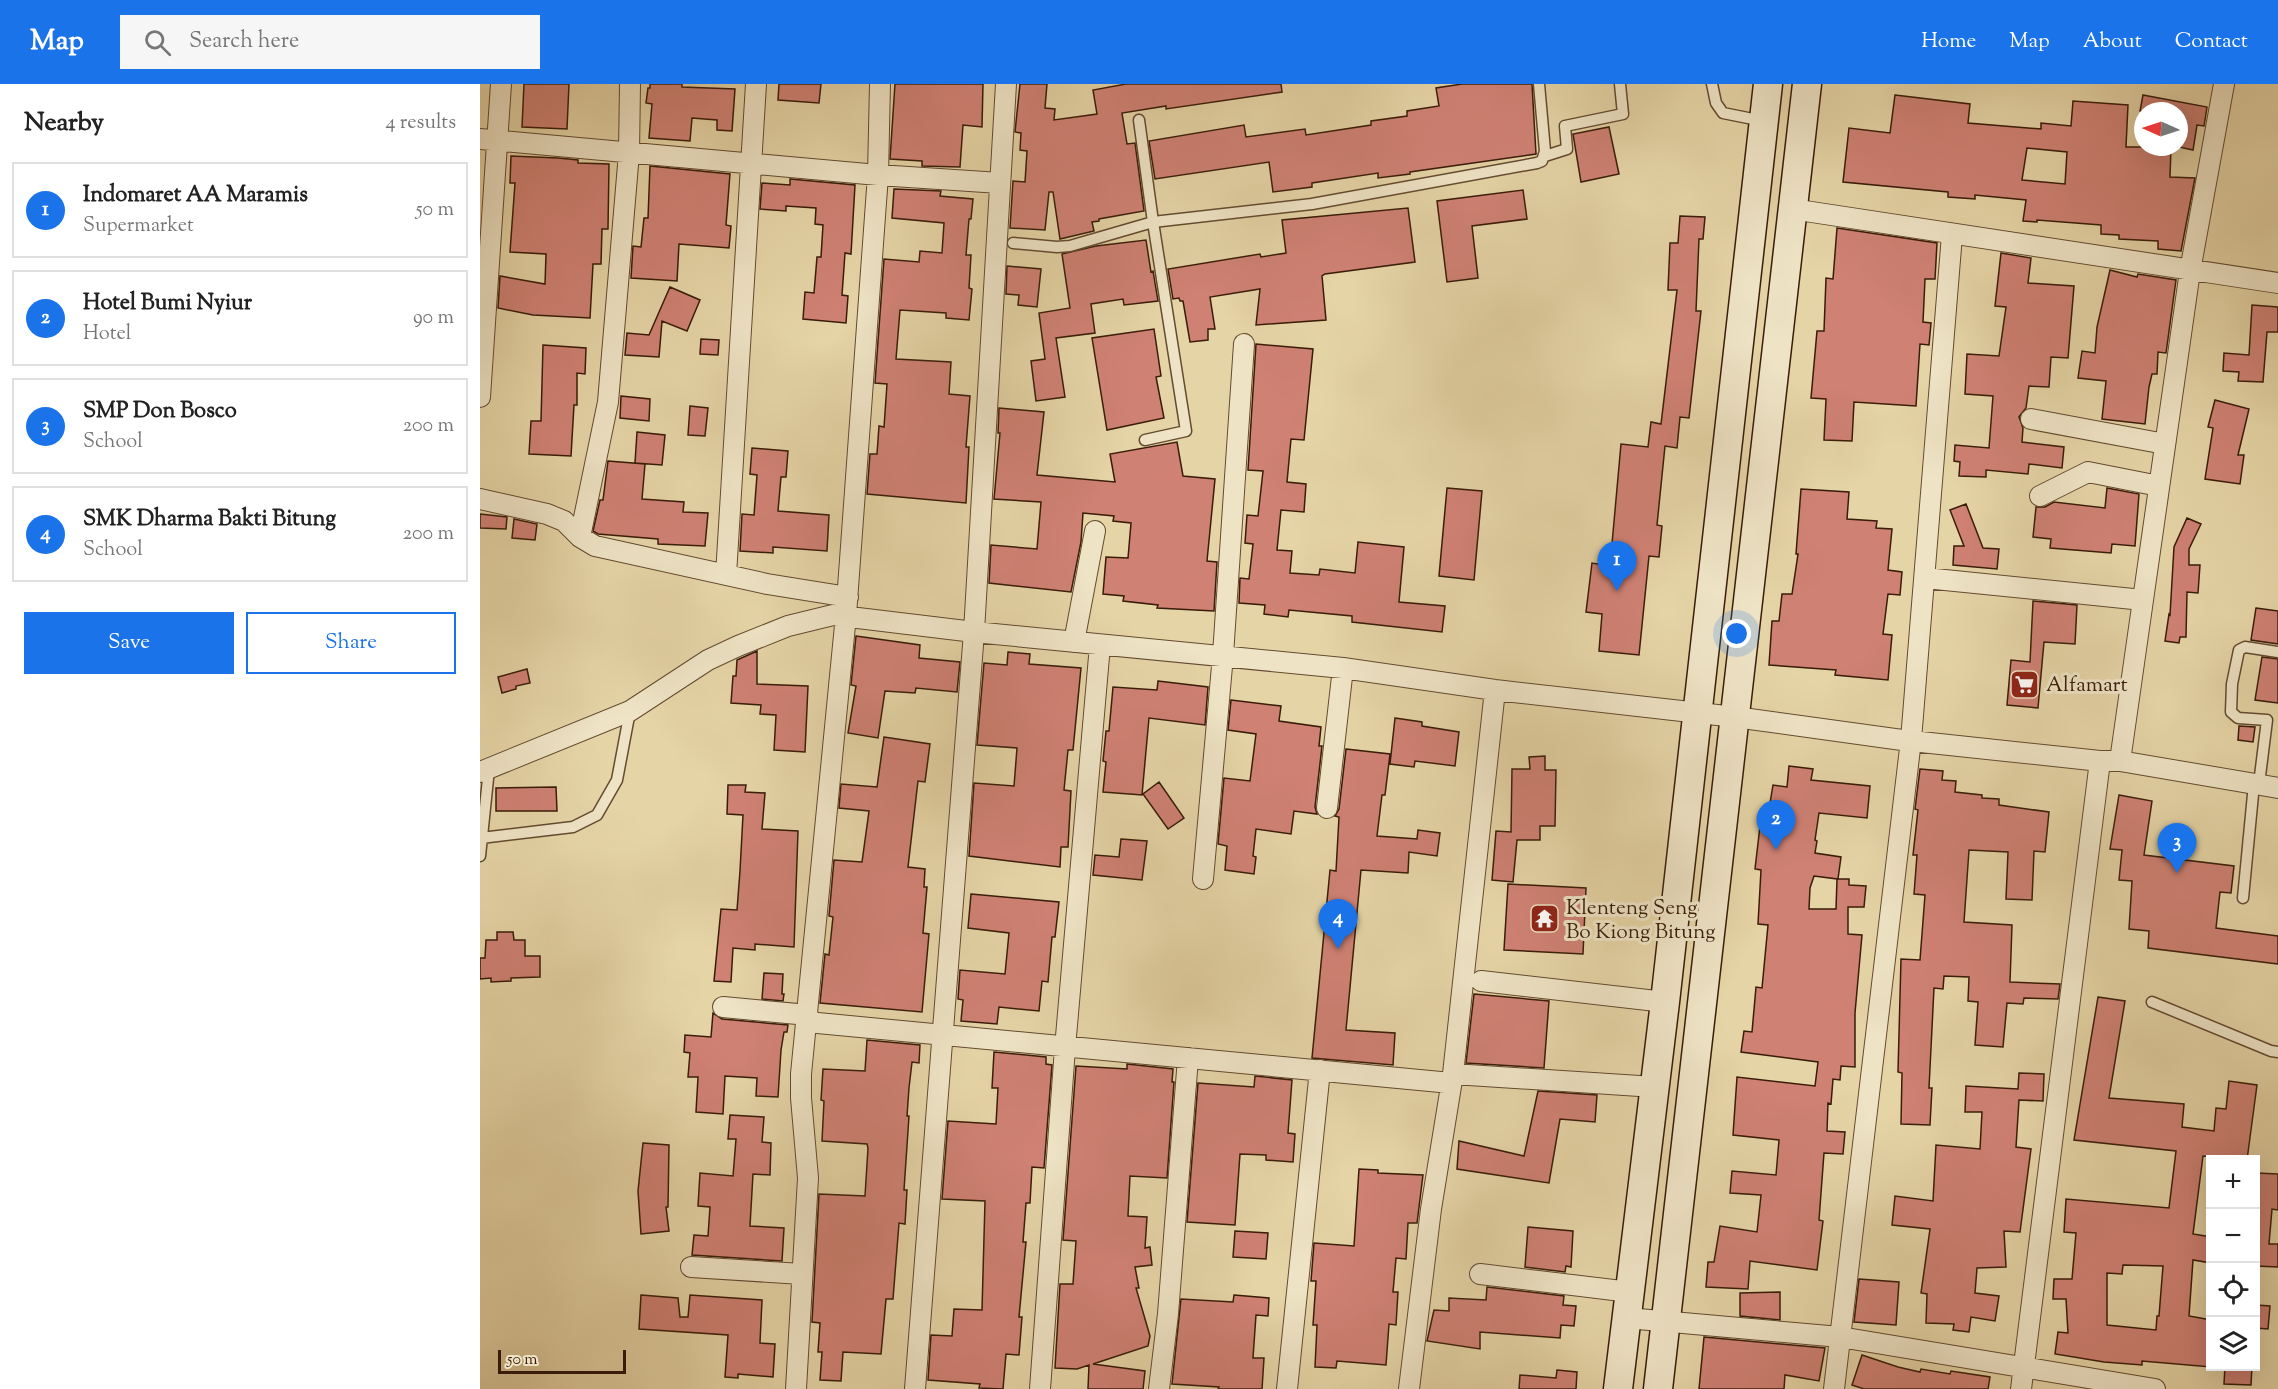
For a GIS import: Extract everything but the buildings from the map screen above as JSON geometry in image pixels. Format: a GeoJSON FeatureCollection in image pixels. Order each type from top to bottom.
{"type":"FeatureCollection","features":[{"type":"Feature","properties":{"kind":"street"},"geometry":{"type":"LineString","coordinates":[[480,386],[489,140],[501,84]]}},
{"type":"Feature","properties":{"kind":"street"},"geometry":{"type":"LineString","coordinates":[[580,537],[608,402],[629,153],[630,84]]}},
{"type":"Feature","properties":{"kind":"street"},"geometry":{"type":"LineString","coordinates":[[726,575],[756,84]]}},
{"type":"Feature","properties":{"kind":"street"},"geometry":{"type":"LineString","coordinates":[[796,1389],[808,1178],[801,1074],[847,606],[878,175],[880,84]]}},
{"type":"Feature","properties":{"kind":"street"},"geometry":{"type":"LineString","coordinates":[[915,1389],[974,632],[1005,84]]}},
{"type":"Feature","properties":{"kind":"street"},"geometry":{"type":"LineString","coordinates":[[1618,1389],[1666,996],[1768,84]]}},
{"type":"Feature","properties":{"kind":"street"},"geometry":{"type":"LineString","coordinates":[[1658,1389],[1807,84]]}},
{"type":"Feature","properties":{"kind":"street"},"geometry":{"type":"LineString","coordinates":[[2120,761],[2190,271],[2224,84]]}},
{"type":"Feature","properties":{"kind":"street"},"geometry":{"type":"LineString","coordinates":[[489,140],[878,175],[1000,183]]}},
{"type":"Feature","properties":{"kind":"street"},"geometry":{"type":"LineString","coordinates":[[1792,209],[2278,283]]}},
{"type":"Feature","properties":{"kind":"street"},"geometry":{"type":"LineString","coordinates":[[1834,1389],[1911,741],[1952,235]]}},
{"type":"Feature","properties":{"kind":"street"},"geometry":{"type":"LineString","coordinates":[[1203,879],[1223,655],[1244,344]]}},
{"type":"Feature","properties":{"kind":"street"},"geometry":{"type":"LineString","coordinates":[[2031,419],[2165,444]]}},
{"type":"Feature","properties":{"kind":"street"},"geometry":{"type":"LineString","coordinates":[[2040,496],[2088,472],[2159,486]]}},
{"type":"Feature","properties":{"kind":"street"},"geometry":{"type":"LineString","coordinates":[[480,499],[547,514],[564,522],[580,537],[595,546],[726,575],[847,606],[974,632],[1343,668],[1495,690],[1735,717],[1911,741],[2100,761],[2120,761],[2264,785]]}},
{"type":"Feature","properties":{"kind":"street"},"geometry":{"type":"LineString","coordinates":[[1074,642],[1095,531]]}},
{"type":"Feature","properties":{"kind":"street"},"geometry":{"type":"LineString","coordinates":[[1926,578],[2143,600]]}},
{"type":"Feature","properties":{"kind":"street"},"geometry":{"type":"LineString","coordinates":[[485,770],[630,711],[708,660],[738,646],[788,626],[833,615],[847,606]]}},
{"type":"Feature","properties":{"kind":"street"},"geometry":{"type":"LineString","coordinates":[[1040,1389],[1065,1048],[1100,645]]}},
{"type":"Feature","properties":{"kind":"street"},"geometry":{"type":"LineString","coordinates":[[1327,808],[1343,668]]}},
{"type":"Feature","properties":{"kind":"street"},"geometry":{"type":"LineString","coordinates":[[1409,1389],[1431,1209],[1452,1078],[1495,690]]}},
{"type":"Feature","properties":{"kind":"street"},"geometry":{"type":"LineString","coordinates":[[2020,1389],[2100,761]]}},
{"type":"Feature","properties":{"kind":"street"},"geometry":{"type":"LineString","coordinates":[[1481,981],[1666,996],[1703,995]]}},
{"type":"Feature","properties":{"kind":"street"},"geometry":{"type":"LineString","coordinates":[[723,1007],[807,1019],[1065,1048],[1320,1070],[1655,1087]]}},
{"type":"Feature","properties":{"kind":"street"},"geometry":{"type":"LineString","coordinates":[[1159,1389],[1168,1314],[1188,1058]]}},
{"type":"Feature","properties":{"kind":"street"},"geometry":{"type":"LineString","coordinates":[[1287,1389],[1320,1070]]}},
{"type":"Feature","properties":{"kind":"street"},"geometry":{"type":"LineString","coordinates":[[692,1267],[802,1274]]}},
{"type":"Feature","properties":{"kind":"street"},"geometry":{"type":"LineString","coordinates":[[1480,1274],[1628,1305],[1665,1321],[1840,1337],[2122,1386],[2155,1389]]}},
{"type":"Feature","properties":{"kind":"lane"},"geometry":{"type":"LineString","coordinates":[[1013,243],[1070,246],[1153,222],[1312,204],[1537,163],[1545,156],[1539,84]]}},
{"type":"Feature","properties":{"kind":"lane"},"geometry":{"type":"LineString","coordinates":[[1545,156],[1567,149],[1565,126],[1623,114],[1620,84]]}},
{"type":"Feature","properties":{"kind":"lane"},"geometry":{"type":"LineString","coordinates":[[1712,84],[1716,103],[1723,113],[1764,121]]}},
{"type":"Feature","properties":{"kind":"lane"},"geometry":{"type":"LineString","coordinates":[[1139,120],[1186,431],[1145,440]]}},
{"type":"Feature","properties":{"kind":"lane"},"geometry":{"type":"LineString","coordinates":[[2243,898],[2264,785],[2267,720],[2238,718],[2230,712],[2232,684],[2239,650],[2245,647],[2278,652]]}},
{"type":"Feature","properties":{"kind":"lane"},"geometry":{"type":"LineString","coordinates":[[481,838],[573,827],[597,815],[617,780],[630,711]]}},
{"type":"Feature","properties":{"kind":"lane"},"geometry":{"type":"LineString","coordinates":[[480,856],[485,770]]}},
{"type":"Feature","properties":{"kind":"lane"},"geometry":{"type":"LineString","coordinates":[[2152,1002],[2278,1052]]}},
{"type":"Feature","properties":{"kind":"place","name":"Indomaret AA Maramis"},"geometry":{"type":"Point","coordinates":[1617,591]}},
{"type":"Feature","properties":{"kind":"place","name":"Alfamart"},"geometry":{"type":"Point","coordinates":[2025,684]}},
{"type":"Feature","properties":{"kind":"place","name":"Hotel Bumi Nyiur"},"geometry":{"type":"Point","coordinates":[1776,850]}},
{"type":"Feature","properties":{"kind":"place","name":"SMP Don Bosco"},"geometry":{"type":"Point","coordinates":[2177,873]}},
{"type":"Feature","properties":{"kind":"place","name":"Klenteng Seng Bo Kiong Bitung"},"geometry":{"type":"Point","coordinates":[1545,919]}},
{"type":"Feature","properties":{"kind":"place","name":"SMK Dharma Bakti Bitung"},"geometry":{"type":"Point","coordinates":[1338,949]}}]}
